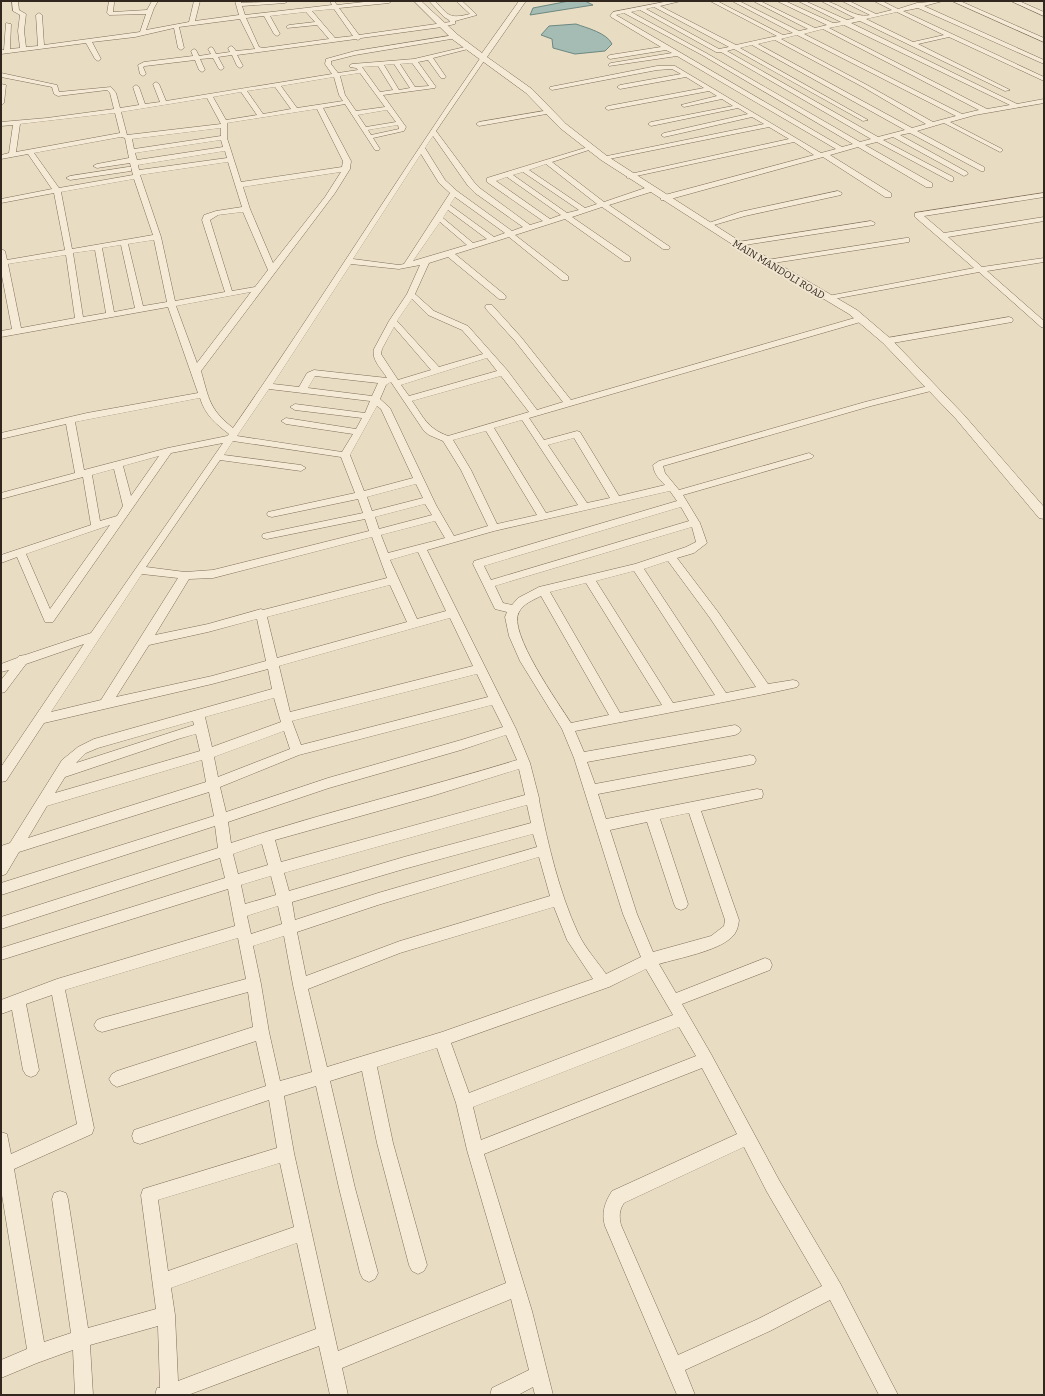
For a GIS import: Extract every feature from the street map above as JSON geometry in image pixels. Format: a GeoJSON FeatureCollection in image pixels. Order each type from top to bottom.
{"type":"FeatureCollection","features":[{"type":"Feature","properties":{"kind":"street"},"geometry":{"type":"LineString","coordinates":[[14,1],[16,11],[24,14],[21,31],[23,49]]}},
{"type":"Feature","properties":{"kind":"street"},"geometry":{"type":"LineString","coordinates":[[113,1],[111,2],[111,14],[150,12]]}},
{"type":"Feature","properties":{"kind":"street"},"geometry":{"type":"LineString","coordinates":[[142,33],[152,5],[155,1]]}},
{"type":"Feature","properties":{"kind":"street"},"geometry":{"type":"LineString","coordinates":[[192,23],[197,1]]}},
{"type":"Feature","properties":{"kind":"street"},"geometry":{"type":"LineString","coordinates":[[263,50],[257,48],[242,16],[238,3],[285,1],[290,11]]}},
{"type":"Feature","properties":{"kind":"street"},"geometry":{"type":"LineString","coordinates":[[310,1],[310,9],[334,41]]}},
{"type":"Feature","properties":{"kind":"street"},"geometry":{"type":"LineString","coordinates":[[23,23],[4,25],[4,51],[88,41],[142,33],[192,23],[310,9],[333,4],[389,1]]}},
{"type":"Feature","properties":{"kind":"street","name":"MAIN MANDOLI ROAD"},"geometry":{"type":"LineString","coordinates":[[417,1],[455,37],[529,91],[563,126],[590,148],[630,176],[707,225],[767,262],[844,306],[887,341],[960,417],[1044,515]]}},
{"type":"Feature","properties":{"kind":"street"},"geometry":{"type":"LineString","coordinates":[[432,1],[439,1]]}},
{"type":"Feature","properties":{"kind":"street"},"geometry":{"type":"LineString","coordinates":[[432,1],[446,16],[453,19],[474,15],[459,1]]}},
{"type":"Feature","properties":{"kind":"street"},"geometry":{"type":"LineString","coordinates":[[1,776],[97,635],[139,570],[267,386],[433,132],[523,1]]}},
{"type":"Feature","properties":{"kind":"street"},"geometry":{"type":"LineString","coordinates":[[647,1],[866,120]]}},
{"type":"Feature","properties":{"kind":"street"},"geometry":{"type":"LineString","coordinates":[[673,1],[615,13],[614,16],[841,149]]}},
{"type":"Feature","properties":{"kind":"street"},"geometry":{"type":"LineString","coordinates":[[713,1],[783,37]]}},
{"type":"Feature","properties":{"kind":"street"},"geometry":{"type":"LineString","coordinates":[[735,1],[961,116]]}},
{"type":"Feature","properties":{"kind":"street"},"geometry":{"type":"LineString","coordinates":[[756,1],[815,30]]}},
{"type":"Feature","properties":{"kind":"street"},"geometry":{"type":"LineString","coordinates":[[780,1],[834,26]]}},
{"type":"Feature","properties":{"kind":"street"},"geometry":{"type":"LineString","coordinates":[[801,1],[1015,105]]}},
{"type":"Feature","properties":{"kind":"street"},"geometry":{"type":"LineString","coordinates":[[824,1],[1007,90]]}},
{"type":"Feature","properties":{"kind":"street"},"geometry":{"type":"LineString","coordinates":[[845,1],[876,16]]}},
{"type":"Feature","properties":{"kind":"street"},"geometry":{"type":"LineString","coordinates":[[877,1],[1044,79]]}},
{"type":"Feature","properties":{"kind":"street"},"geometry":{"type":"LineString","coordinates":[[909,1],[1044,61]]}},
{"type":"Feature","properties":{"kind":"street"},"geometry":{"type":"LineString","coordinates":[[686,58],[940,1]]}},
{"type":"Feature","properties":{"kind":"street"},"geometry":{"type":"LineString","coordinates":[[955,1],[1044,40]]}},
{"type":"Feature","properties":{"kind":"street"},"geometry":{"type":"LineString","coordinates":[[1014,1],[1044,14]]}},
{"type":"Feature","properties":{"kind":"street"},"geometry":{"type":"LineString","coordinates":[[333,4],[358,38]]}},
{"type":"Feature","properties":{"kind":"street"},"geometry":{"type":"LineString","coordinates":[[641,8],[807,98],[905,156],[950,179]]}},
{"type":"Feature","properties":{"kind":"street"},"geometry":{"type":"LineString","coordinates":[[625,11],[704,54],[929,185]]}},
{"type":"Feature","properties":{"kind":"street"},"geometry":{"type":"LineString","coordinates":[[266,14],[277,37],[283,39]]}},
{"type":"Feature","properties":{"kind":"street"},"geometry":{"type":"LineString","coordinates":[[39,15],[41,47]]}},
{"type":"Feature","properties":{"kind":"street"},"geometry":{"type":"LineString","coordinates":[[143,74],[141,65],[179,62],[214,55],[358,38],[453,23],[453,19]]}},
{"type":"Feature","properties":{"kind":"street"},"geometry":{"type":"LineString","coordinates":[[289,27],[319,23]]}},
{"type":"Feature","properties":{"kind":"street"},"geometry":{"type":"LineString","coordinates":[[176,26],[181,48]]}},
{"type":"Feature","properties":{"kind":"street"},"geometry":{"type":"LineString","coordinates":[[825,28],[986,110]]}},
{"type":"Feature","properties":{"kind":"street"},"geometry":{"type":"LineString","coordinates":[[932,32],[939,30]]}},
{"type":"Feature","properties":{"kind":"street"},"geometry":{"type":"LineString","coordinates":[[321,35],[328,34]]}},
{"type":"Feature","properties":{"kind":"street"},"geometry":{"type":"LineString","coordinates":[[912,44],[950,35]]}},
{"type":"Feature","properties":{"kind":"street"},"geometry":{"type":"LineString","coordinates":[[360,68],[338,67],[328,64],[328,60],[335,57],[455,37]]}},
{"type":"Feature","properties":{"kind":"street"},"geometry":{"type":"LineString","coordinates":[[901,39],[909,37]]}},
{"type":"Feature","properties":{"kind":"street"},"geometry":{"type":"LineString","coordinates":[[775,38],[865,86],[931,124]]}},
{"type":"Feature","properties":{"kind":"street"},"geometry":{"type":"LineString","coordinates":[[88,41],[98,59]]}},
{"type":"Feature","properties":{"kind":"street"},"geometry":{"type":"LineString","coordinates":[[255,43],[262,42]]}},
{"type":"Feature","properties":{"kind":"street"},"geometry":{"type":"LineString","coordinates":[[752,43],[981,168]]}},
{"type":"Feature","properties":{"kind":"street"},"geometry":{"type":"LineString","coordinates":[[230,46],[240,66]]}},
{"type":"Feature","properties":{"kind":"street"},"geometry":{"type":"LineString","coordinates":[[211,48],[221,68]]}},
{"type":"Feature","properties":{"kind":"street"},"geometry":{"type":"LineString","coordinates":[[1,124],[46,120],[117,110],[277,85],[336,75],[380,64],[430,58],[469,48]]}},
{"type":"Feature","properties":{"kind":"street"},"geometry":{"type":"LineString","coordinates":[[610,57],[668,48]]}},
{"type":"Feature","properties":{"kind":"street"},"geometry":{"type":"LineString","coordinates":[[194,50],[202,70]]}},
{"type":"Feature","properties":{"kind":"street"},"geometry":{"type":"LineString","coordinates":[[611,65],[679,54]]}},
{"type":"Feature","properties":{"kind":"street"},"geometry":{"type":"LineString","coordinates":[[430,58],[443,77]]}},
{"type":"Feature","properties":{"kind":"street"},"geometry":{"type":"LineString","coordinates":[[379,94],[433,87],[414,61]]}},
{"type":"Feature","properties":{"kind":"street"},"geometry":{"type":"LineString","coordinates":[[396,63],[414,90]]}},
{"type":"Feature","properties":{"kind":"street"},"geometry":{"type":"LineString","coordinates":[[380,64],[397,92]]}},
{"type":"Feature","properties":{"kind":"street"},"geometry":{"type":"LineString","coordinates":[[338,67],[336,75],[339,89],[351,104],[354,113],[363,120],[364,129],[377,150]]}},
{"type":"Feature","properties":{"kind":"street"},"geometry":{"type":"LineString","coordinates":[[552,88],[665,67],[676,68],[697,82],[740,106],[888,195]]}},
{"type":"Feature","properties":{"kind":"street"},"geometry":{"type":"LineString","coordinates":[[360,68],[379,94],[381,101],[389,108],[391,116],[400,123],[403,129],[399,132],[369,137]]}},
{"type":"Feature","properties":{"kind":"street"},"geometry":{"type":"LineString","coordinates":[[1,74],[16,79],[54,86],[58,94],[109,88],[112,90],[157,237],[171,303],[209,410],[232,436]]}},
{"type":"Feature","properties":{"kind":"street"},"geometry":{"type":"LineString","coordinates":[[766,106],[916,74]]}},
{"type":"Feature","properties":{"kind":"street"},"geometry":{"type":"LineString","coordinates":[[620,87],[687,75]]}},
{"type":"Feature","properties":{"kind":"street"},"geometry":{"type":"LineString","coordinates":[[690,83],[697,82]]}},
{"type":"Feature","properties":{"kind":"street"},"geometry":{"type":"LineString","coordinates":[[156,84],[163,102]]}},
{"type":"Feature","properties":{"kind":"street"},"geometry":{"type":"LineString","coordinates":[[1,103],[3,85]]}},
{"type":"Feature","properties":{"kind":"street"},"geometry":{"type":"LineString","coordinates":[[277,85],[296,111]]}},
{"type":"Feature","properties":{"kind":"street"},"geometry":{"type":"LineString","coordinates":[[136,87],[142,106]]}},
{"type":"Feature","properties":{"kind":"street"},"geometry":{"type":"LineString","coordinates":[[608,108],[711,89]]}},
{"type":"Feature","properties":{"kind":"street"},"geometry":{"type":"LineString","coordinates":[[243,90],[261,116]]}},
{"type":"Feature","properties":{"kind":"street"},"geometry":{"type":"LineString","coordinates":[[209,95],[223,124],[224,138],[240,185],[246,209],[272,269]]}},
{"type":"Feature","properties":{"kind":"street"},"geometry":{"type":"LineString","coordinates":[[684,105],[724,97]]}},
{"type":"Feature","properties":{"kind":"street"},"geometry":{"type":"LineString","coordinates":[[664,198],[961,116],[986,110],[1044,101]]}},
{"type":"Feature","properties":{"kind":"street"},"geometry":{"type":"LineString","coordinates":[[1,157],[126,136],[223,124],[261,116],[319,107],[351,104]]}},
{"type":"Feature","properties":{"kind":"street"},"geometry":{"type":"LineString","coordinates":[[651,124],[740,106]]}},
{"type":"Feature","properties":{"kind":"street"},"geometry":{"type":"LineString","coordinates":[[196,371],[256,289],[325,201],[346,169],[347,161],[319,107]]}},
{"type":"Feature","properties":{"kind":"street"},"geometry":{"type":"LineString","coordinates":[[354,113],[389,108]]}},
{"type":"Feature","properties":{"kind":"street"},"geometry":{"type":"LineString","coordinates":[[479,124],[550,112]]}},
{"type":"Feature","properties":{"kind":"street"},"geometry":{"type":"LineString","coordinates":[[664,134],[754,115]]}},
{"type":"Feature","properties":{"kind":"street"},"geometry":{"type":"LineString","coordinates":[[644,118],[676,144]]}},
{"type":"Feature","properties":{"kind":"street"},"geometry":{"type":"LineString","coordinates":[[944,121],[1000,150]]}},
{"type":"Feature","properties":{"kind":"street"},"geometry":{"type":"LineString","coordinates":[[12,155],[17,123]]}},
{"type":"Feature","properties":{"kind":"street"},"geometry":{"type":"LineString","coordinates":[[364,129],[400,123]]}},
{"type":"Feature","properties":{"kind":"street"},"geometry":{"type":"LineString","coordinates":[[604,158],[770,125]]}},
{"type":"Feature","properties":{"kind":"street"},"geometry":{"type":"LineString","coordinates":[[433,132],[470,184],[529,228]]}},
{"type":"Feature","properties":{"kind":"street"},"geometry":{"type":"LineString","coordinates":[[894,135],[938,158],[964,174]]}},
{"type":"Feature","properties":{"kind":"street"},"geometry":{"type":"LineString","coordinates":[[1,201],[57,191],[134,165],[224,138]]}},
{"type":"Feature","properties":{"kind":"street"},"geometry":{"type":"LineString","coordinates":[[630,176],[796,140]]}},
{"type":"Feature","properties":{"kind":"street"},"geometry":{"type":"LineString","coordinates":[[549,222],[490,181],[493,178],[590,148]]}},
{"type":"Feature","properties":{"kind":"street"},"geometry":{"type":"LineString","coordinates":[[70,175],[227,149]]}},
{"type":"Feature","properties":{"kind":"street"},"geometry":{"type":"LineString","coordinates":[[422,149],[442,181],[454,193],[510,233],[513,238],[565,278]]}},
{"type":"Feature","properties":{"kind":"street"},"geometry":{"type":"LineString","coordinates":[[30,152],[57,191],[79,320]]}},
{"type":"Feature","properties":{"kind":"street"},"geometry":{"type":"LineString","coordinates":[[134,165],[231,159]]}},
{"type":"Feature","properties":{"kind":"street"},"geometry":{"type":"LineString","coordinates":[[547,162],[602,204],[666,247]]}},
{"type":"Feature","properties":{"kind":"street"},"geometry":{"type":"LineString","coordinates":[[240,185],[346,169]]}},
{"type":"Feature","properties":{"kind":"street"},"geometry":{"type":"LineString","coordinates":[[523,169],[584,210]]}},
{"type":"Feature","properties":{"kind":"street"},"geometry":{"type":"LineString","coordinates":[[507,174],[627,259]]}},
{"type":"Feature","properties":{"kind":"street"},"geometry":{"type":"LineString","coordinates":[[349,261],[382,266],[406,266],[426,261],[651,189]]}},
{"type":"Feature","properties":{"kind":"street"},"geometry":{"type":"LineString","coordinates":[[406,266],[447,206],[454,193]]}},
{"type":"Feature","properties":{"kind":"street"},"geometry":{"type":"LineString","coordinates":[[707,225],[743,214],[838,193]]}},
{"type":"Feature","properties":{"kind":"street"},"geometry":{"type":"LineString","coordinates":[[1044,195],[918,215],[982,269],[1044,325]]}},
{"type":"Feature","properties":{"kind":"street"},"geometry":{"type":"LineString","coordinates":[[447,206],[492,239]]}},
{"type":"Feature","properties":{"kind":"street"},"geometry":{"type":"LineString","coordinates":[[229,293],[206,220],[207,217],[216,213],[246,209]]}},
{"type":"Feature","properties":{"kind":"street"},"geometry":{"type":"LineString","coordinates":[[439,218],[472,246]]}},
{"type":"Feature","properties":{"kind":"street"},"geometry":{"type":"LineString","coordinates":[[942,236],[1044,219]]}},
{"type":"Feature","properties":{"kind":"street"},"geometry":{"type":"LineString","coordinates":[[738,244],[871,222]]}},
{"type":"Feature","properties":{"kind":"street"},"geometry":{"type":"LineString","coordinates":[[2,263],[157,237]]}},
{"type":"Feature","properties":{"kind":"street"},"geometry":{"type":"LineString","coordinates":[[767,262],[906,240]]}},
{"type":"Feature","properties":{"kind":"street"},"geometry":{"type":"LineString","coordinates":[[124,242],[139,309]]}},
{"type":"Feature","properties":{"kind":"street"},"geometry":{"type":"LineString","coordinates":[[98,246],[110,314]]}},
{"type":"Feature","properties":{"kind":"street"},"geometry":{"type":"LineString","coordinates":[[1,251],[2,263],[17,331]]}},
{"type":"Feature","properties":{"kind":"street"},"geometry":{"type":"LineString","coordinates":[[448,254],[502,298]]}},
{"type":"Feature","properties":{"kind":"street"},"geometry":{"type":"LineString","coordinates":[[828,298],[982,269],[1044,260]]}},
{"type":"Feature","properties":{"kind":"street"},"geometry":{"type":"LineString","coordinates":[[426,261],[411,294],[393,321],[378,349],[377,354],[392,381],[408,399],[427,429],[432,433],[447,439],[466,470],[494,528]]}},
{"type":"Feature","properties":{"kind":"street"},"geometry":{"type":"LineString","coordinates":[[1,334],[256,289]]}},
{"type":"Feature","properties":{"kind":"street"},"geometry":{"type":"LineString","coordinates":[[411,294],[430,312],[465,328],[504,372],[535,414]]}},
{"type":"Feature","properties":{"kind":"street"},"geometry":{"type":"LineString","coordinates":[[488,307],[518,339],[569,404]]}},
{"type":"Feature","properties":{"kind":"street"},"geometry":{"type":"LineString","coordinates":[[1033,315],[1044,313]]}},
{"type":"Feature","properties":{"kind":"street"},"geometry":{"type":"LineString","coordinates":[[447,439],[860,319]]}},
{"type":"Feature","properties":{"kind":"street"},"geometry":{"type":"LineString","coordinates":[[887,341],[1009,320]]}},
{"type":"Feature","properties":{"kind":"street"},"geometry":{"type":"LineString","coordinates":[[393,321],[437,371]]}},
{"type":"Feature","properties":{"kind":"street"},"geometry":{"type":"LineString","coordinates":[[345,455],[368,416],[382,384],[437,371],[489,354]]}},
{"type":"Feature","properties":{"kind":"street"},"geometry":{"type":"LineString","coordinates":[[408,399],[504,372]]}},
{"type":"Feature","properties":{"kind":"street"},"geometry":{"type":"LineString","coordinates":[[302,390],[310,375],[314,373],[392,381]]}},
{"type":"Feature","properties":{"kind":"street"},"geometry":{"type":"LineString","coordinates":[[267,386],[375,399],[385,408],[419,480],[451,540]]}},
{"type":"Feature","properties":{"kind":"street"},"geometry":{"type":"LineString","coordinates":[[889,1395],[834,1289],[746,1138],[706,1059],[650,960],[630,914],[580,758],[568,728],[539,684],[523,655],[515,636],[511,617],[514,609],[522,601],[543,590],[637,567],[690,550],[702,543],[701,535],[677,495],[658,470],[658,465],[868,404],[932,388]]}},
{"type":"Feature","properties":{"kind":"street"},"geometry":{"type":"LineString","coordinates":[[1,436],[114,411],[203,395]]}},
{"type":"Feature","properties":{"kind":"street"},"geometry":{"type":"LineString","coordinates":[[295,407],[368,416]]}},
{"type":"Feature","properties":{"kind":"street"},"geometry":{"type":"LineString","coordinates":[[524,417],[585,508]]}},
{"type":"Feature","properties":{"kind":"street"},"geometry":{"type":"LineString","coordinates":[[70,420],[96,526]]}},
{"type":"Feature","properties":{"kind":"street"},"geometry":{"type":"LineString","coordinates":[[286,421],[358,432]]}},
{"type":"Feature","properties":{"kind":"street"},"geometry":{"type":"LineString","coordinates":[[489,427],[543,517]]}},
{"type":"Feature","properties":{"kind":"street"},"geometry":{"type":"LineString","coordinates":[[542,444],[577,434],[616,500]]}},
{"type":"Feature","properties":{"kind":"street"},"geometry":{"type":"LineString","coordinates":[[1,496],[168,451],[232,436],[345,455]]}},
{"type":"Feature","properties":{"kind":"street"},"geometry":{"type":"LineString","coordinates":[[20,552],[49,619],[168,451]]}},
{"type":"Feature","properties":{"kind":"street"},"geometry":{"type":"LineString","coordinates":[[345,455],[384,558],[414,625]]}},
{"type":"Feature","properties":{"kind":"street"},"geometry":{"type":"LineString","coordinates":[[514,609],[499,606],[478,564],[677,495],[809,456]]}},
{"type":"Feature","properties":{"kind":"street"},"geometry":{"type":"LineString","coordinates":[[218,457],[301,468]]}},
{"type":"Feature","properties":{"kind":"street"},"geometry":{"type":"LineString","coordinates":[[118,464],[129,508]]}},
{"type":"Feature","properties":{"kind":"street"},"geometry":{"type":"LineString","coordinates":[[272,514],[361,495],[419,480]]}},
{"type":"Feature","properties":{"kind":"street"},"geometry":{"type":"LineString","coordinates":[[384,558],[494,528],[616,500],[677,495]]}},
{"type":"Feature","properties":{"kind":"street"},"geometry":{"type":"LineString","coordinates":[[267,536],[369,515],[429,500]]}},
{"type":"Feature","properties":{"kind":"street"},"geometry":{"type":"LineString","coordinates":[[139,570],[185,576],[213,574],[439,517]]}},
{"type":"Feature","properties":{"kind":"street"},"geometry":{"type":"LineString","coordinates":[[1,559],[120,518]]}},
{"type":"Feature","properties":{"kind":"street"},"geometry":{"type":"LineString","coordinates":[[489,584],[694,523]]}},
{"type":"Feature","properties":{"kind":"street"},"geometry":{"type":"LineString","coordinates":[[421,548],[510,729],[524,763],[533,798],[538,827],[559,900],[579,948],[604,982]]}},
{"type":"Feature","properties":{"kind":"street"},"geometry":{"type":"LineString","coordinates":[[670,556],[714,616],[764,690]]}},
{"type":"Feature","properties":{"kind":"street"},"geometry":{"type":"LineString","coordinates":[[637,567],[723,698]]}},
{"type":"Feature","properties":{"kind":"street"},"geometry":{"type":"LineString","coordinates":[[105,704],[146,641],[185,576]]}},
{"type":"Feature","properties":{"kind":"street"},"geometry":{"type":"LineString","coordinates":[[590,579],[670,708]]}},
{"type":"Feature","properties":{"kind":"street"},"geometry":{"type":"LineString","coordinates":[[146,641],[208,628],[261,613],[394,580]]}},
{"type":"Feature","properties":{"kind":"street"},"geometry":{"type":"LineString","coordinates":[[543,590],[616,719]]}},
{"type":"Feature","properties":{"kind":"street"},"geometry":{"type":"LineString","coordinates":[[261,613],[278,692],[286,721],[297,751]]}},
{"type":"Feature","properties":{"kind":"street"},"geometry":{"type":"LineString","coordinates":[[39,719],[212,680],[453,614]]}},
{"type":"Feature","properties":{"kind":"street"},"geometry":{"type":"LineString","coordinates":[[1,668],[23,659],[97,635]]}},
{"type":"Feature","properties":{"kind":"street"},"geometry":{"type":"LineString","coordinates":[[1,689],[23,659]]}},
{"type":"Feature","properties":{"kind":"street"},"geometry":{"type":"LineString","coordinates":[[45,801],[207,754],[286,721],[480,669]]}},
{"type":"Feature","properties":{"kind":"street"},"geometry":{"type":"LineString","coordinates":[[568,728],[794,684]]}},
{"type":"Feature","properties":{"kind":"street"},"geometry":{"type":"LineString","coordinates":[[1,870],[71,758],[82,750],[94,744],[278,692]]}},
{"type":"Feature","properties":{"kind":"street"},"geometry":{"type":"LineString","coordinates":[[1,852],[213,785],[297,751],[496,700]]}},
{"type":"Feature","properties":{"kind":"street"},"geometry":{"type":"LineString","coordinates":[[198,714],[221,819],[225,851],[233,881],[254,984],[261,1032],[275,1090],[286,1153],[339,1395]]}},
{"type":"Feature","properties":{"kind":"street"},"geometry":{"type":"LineString","coordinates":[[61,773],[177,734],[201,728]]}},
{"type":"Feature","properties":{"kind":"street"},"geometry":{"type":"LineString","coordinates":[[1,889],[221,819],[328,782],[461,745],[510,729]]}},
{"type":"Feature","properties":{"kind":"street"},"geometry":{"type":"LineString","coordinates":[[580,758],[735,730]]}},
{"type":"Feature","properties":{"kind":"street"},"geometry":{"type":"LineString","coordinates":[[590,790],[750,760]]}},
{"type":"Feature","properties":{"kind":"street"},"geometry":{"type":"LineString","coordinates":[[1,923],[225,851],[267,836],[432,791],[524,763]]}},
{"type":"Feature","properties":{"kind":"street"},"geometry":{"type":"LineString","coordinates":[[601,826],[757,794]]}},
{"type":"Feature","properties":{"kind":"street"},"geometry":{"type":"LineString","coordinates":[[1,954],[94,923],[233,881],[533,798]]}},
{"type":"Feature","properties":{"kind":"street"},"geometry":{"type":"LineString","coordinates":[[140,1136],[275,1090],[442,1039],[544,1004],[604,982],[650,960],[715,941],[727,934],[731,928],[732,920],[693,807]]}},
{"type":"Feature","properties":{"kind":"street"},"geometry":{"type":"LineString","coordinates":[[652,816],[681,904]]}},
{"type":"Feature","properties":{"kind":"street"},"geometry":{"type":"LineString","coordinates":[[239,912],[404,863],[538,827]]}},
{"type":"Feature","properties":{"kind":"street"},"geometry":{"type":"LineString","coordinates":[[267,836],[284,899],[300,985],[347,1188],[369,1273]]}},
{"type":"Feature","properties":{"kind":"street"},"geometry":{"type":"LineString","coordinates":[[1,1007],[57,986],[244,936],[289,928],[378,899],[544,850]]}},
{"type":"Feature","properties":{"kind":"street"},"geometry":{"type":"LineString","coordinates":[[300,985],[350,964],[400,947],[559,900]]}},
{"type":"Feature","properties":{"kind":"street"},"geometry":{"type":"LineString","coordinates":[[673,1001],[765,965]]}},
{"type":"Feature","properties":{"kind":"street"},"geometry":{"type":"LineString","coordinates":[[102,1025],[254,984]]}},
{"type":"Feature","properties":{"kind":"street"},"geometry":{"type":"LineString","coordinates":[[3,1166],[86,1128],[57,986]]}},
{"type":"Feature","properties":{"kind":"street"},"geometry":{"type":"LineString","coordinates":[[18,1001],[31,1070]]}},
{"type":"Feature","properties":{"kind":"street"},"geometry":{"type":"LineString","coordinates":[[464,1104],[683,1018]]}},
{"type":"Feature","properties":{"kind":"street"},"geometry":{"type":"LineString","coordinates":[[117,1079],[261,1032]]}},
{"type":"Feature","properties":{"kind":"street"},"geometry":{"type":"LineString","coordinates":[[442,1039],[464,1104],[475,1150],[516,1288],[544,1395]]}},
{"type":"Feature","properties":{"kind":"street"},"geometry":{"type":"LineString","coordinates":[[475,1150],[706,1059]]}},
{"type":"Feature","properties":{"kind":"street"},"geometry":{"type":"LineString","coordinates":[[368,1062],[384,1143],[396,1192],[418,1265]]}},
{"type":"Feature","properties":{"kind":"street"},"geometry":{"type":"LineString","coordinates":[[686,1395],[613,1226],[610,1217],[612,1206],[618,1196],[746,1138]]}},
{"type":"Feature","properties":{"kind":"street"},"geometry":{"type":"LineString","coordinates":[[1,1140],[3,1166],[37,1354]]}},
{"type":"Feature","properties":{"kind":"street"},"geometry":{"type":"LineString","coordinates":[[286,1153],[148,1195],[166,1315],[168,1394],[325,1335]]}},
{"type":"Feature","properties":{"kind":"street"},"geometry":{"type":"LineString","coordinates":[[60,1199],[81,1338],[84,1395]]}},
{"type":"Feature","properties":{"kind":"street"},"geometry":{"type":"LineString","coordinates":[[162,1282],[303,1232]]}},
{"type":"Feature","properties":{"kind":"street"},"geometry":{"type":"LineString","coordinates":[[331,1361],[332,1363],[516,1288]]}},
{"type":"Feature","properties":{"kind":"street"},"geometry":{"type":"LineString","coordinates":[[673,1366],[764,1325],[834,1289]]}},
{"type":"Feature","properties":{"kind":"street"},"geometry":{"type":"LineString","coordinates":[[1,1369],[81,1338],[166,1315]]}},
{"type":"Feature","properties":{"kind":"street"},"geometry":{"type":"LineString","coordinates":[[500,1395],[538,1376]]}},
{"type":"Feature","properties":{"kind":"water"},"geometry":{"type":"Polygon","coordinates":[[[569,1],[585,1],[593,5],[530,15],[533,8],[569,1]]]}},
{"type":"Feature","properties":{"kind":"water"},"geometry":{"type":"Polygon","coordinates":[[[576,24],[601,34],[612,44],[605,51],[575,54],[553,48],[552,39],[541,35],[549,26],[576,24]]]}}]}
